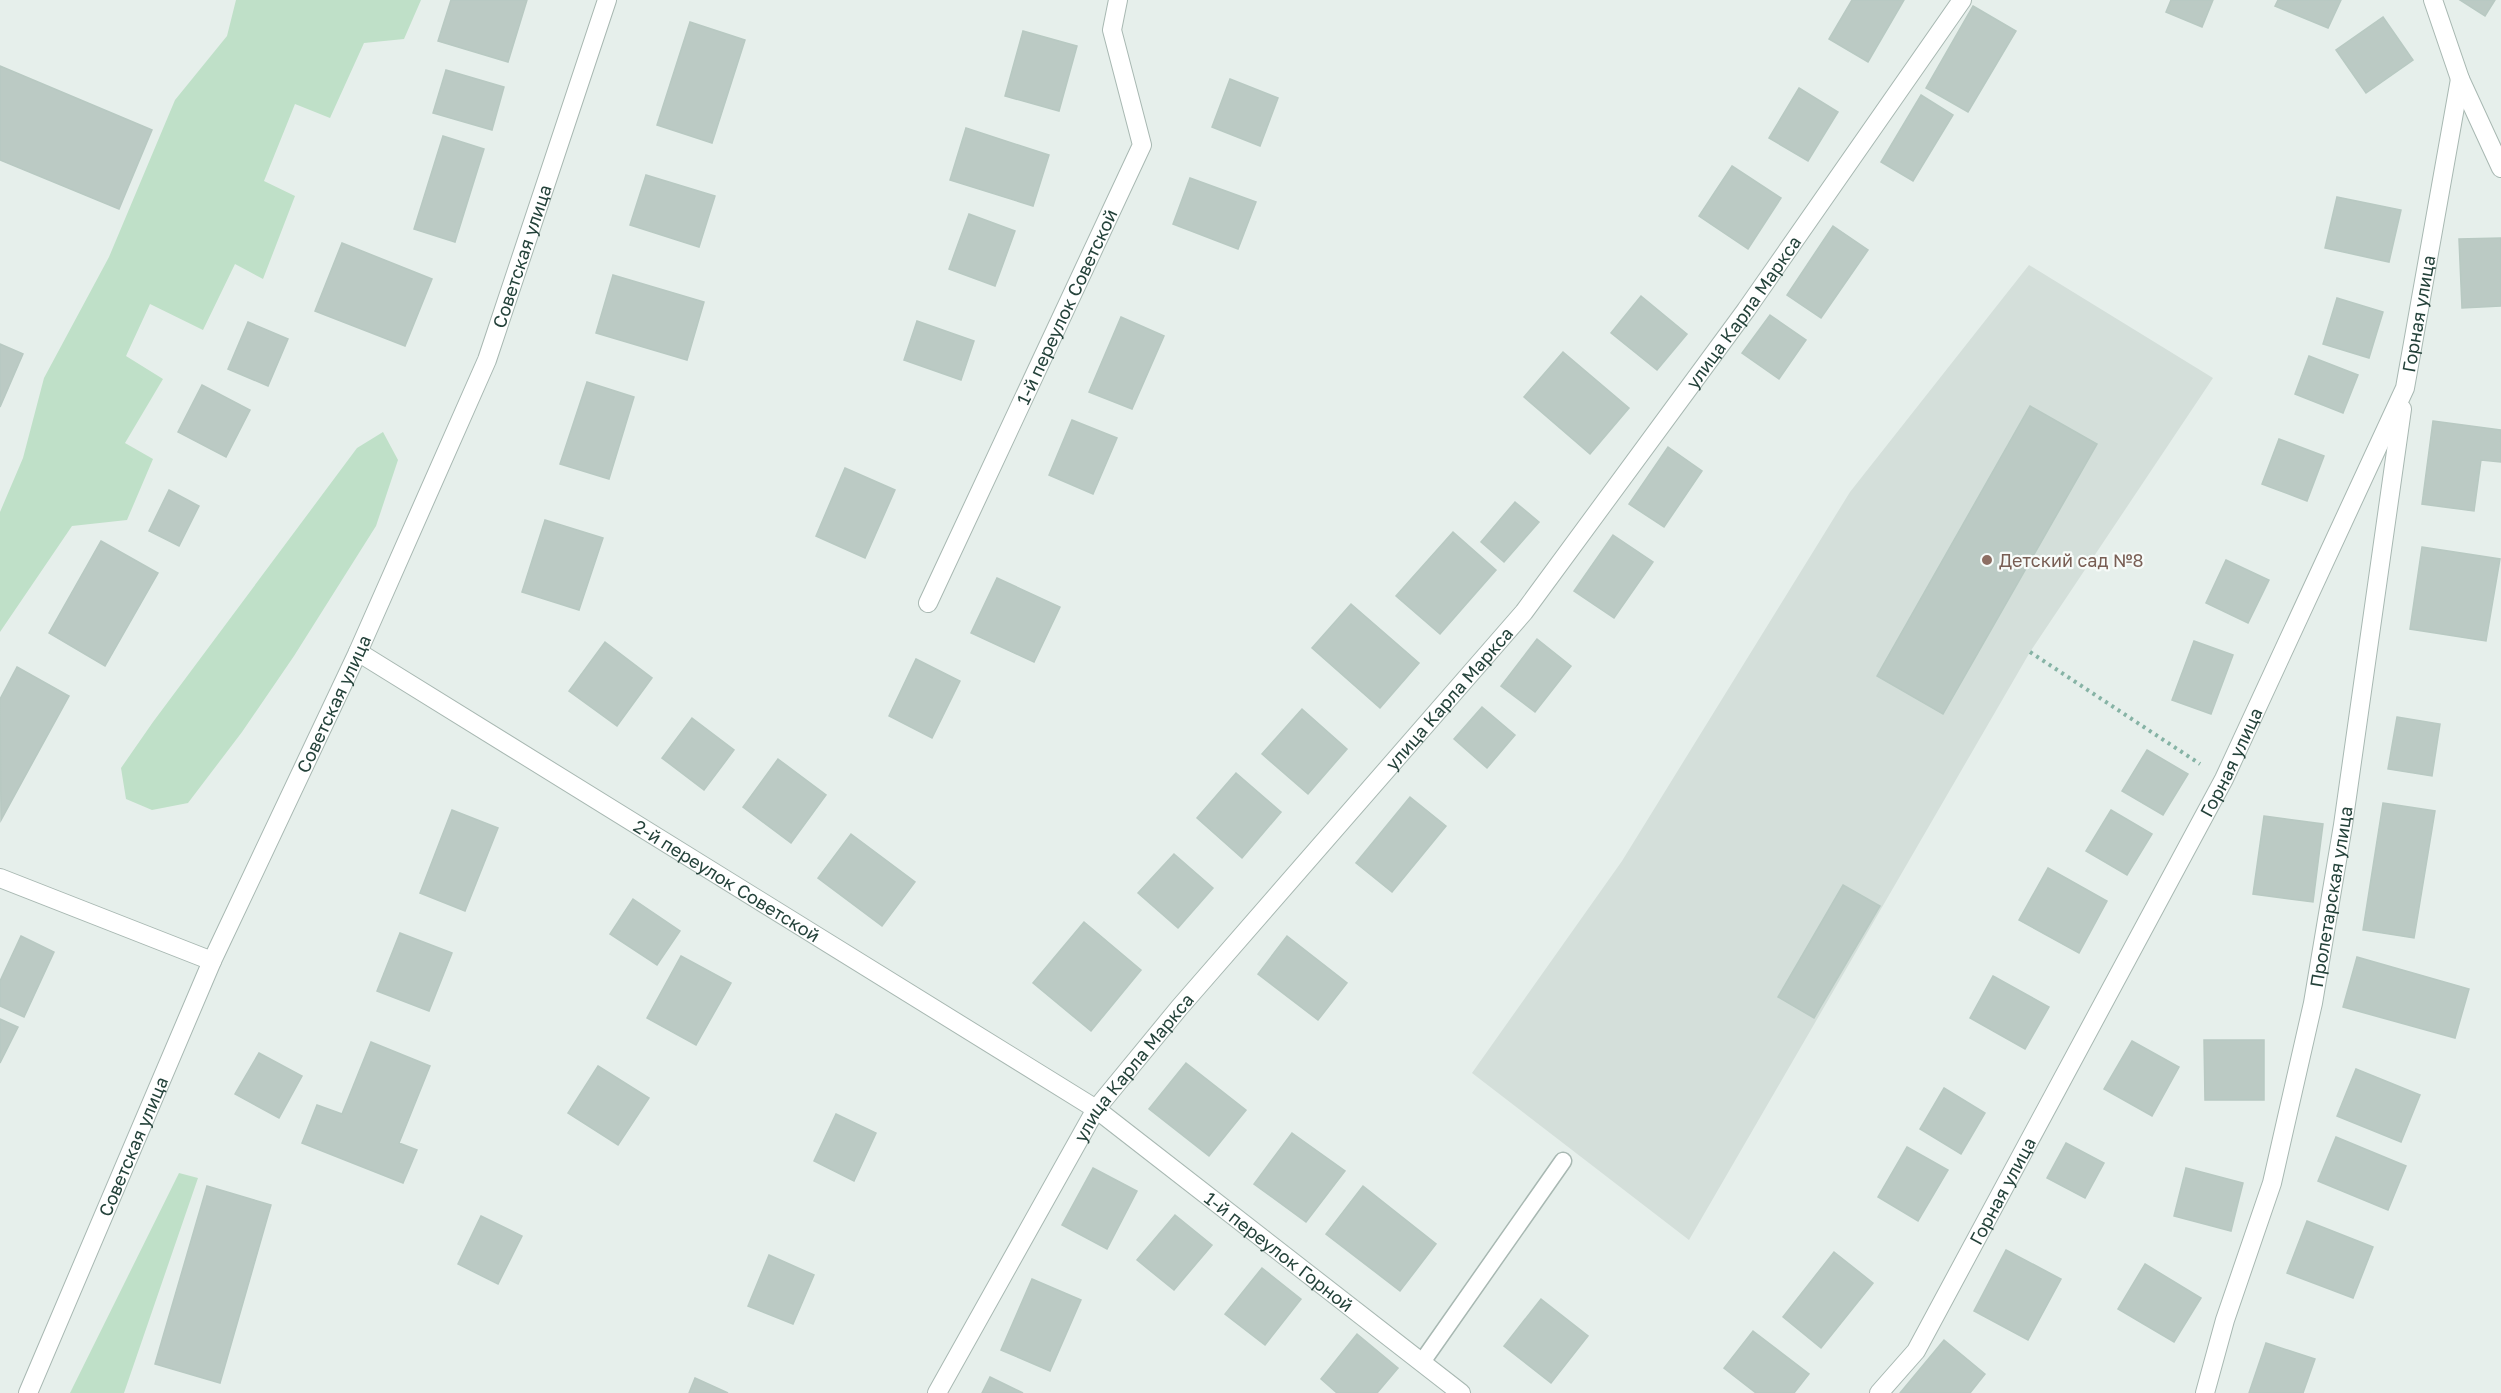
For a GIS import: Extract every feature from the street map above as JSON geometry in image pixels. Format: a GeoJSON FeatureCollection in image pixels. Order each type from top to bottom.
{"type":"FeatureCollection","features":[{"type":"Feature","properties":{"kind":"street","name":"Советская улица"},"geometry":{"type":"LineString","coordinates":[[28,1393],[212,961],[358,652],[487,360],[606,0]]}},
{"type":"Feature","properties":{"kind":"street","name":"1-й переулок Советской"},"geometry":{"type":"LineString","coordinates":[[928,603],[1142,145],[1112,30],[1118,0]]}},
{"type":"Feature","properties":{"kind":"street","name":"улица Карла Маркса"},"geometry":{"type":"LineString","coordinates":[[937,1393],[1096,1109],[1179,1008],[1524,612],[1746,310],[1962,0]]}},
{"type":"Feature","properties":{"kind":"street"},"geometry":{"type":"LineString","coordinates":[[2433,0],[2460,79],[2501,168]]}},
{"type":"Feature","properties":{"kind":"street","name":"Горная улица"},"geometry":{"type":"LineString","coordinates":[[1880,1393],[1916,1352],[2224,779],[2405,388],[2460,79]]}},
{"type":"Feature","properties":{"kind":"street","name":"Пролетарская улица"},"geometry":{"type":"LineString","coordinates":[[2205,1393],[2225,1320],[2272,1183],[2313,1003],[2343,825],[2405,388]]}},
{"type":"Feature","properties":{"kind":"street","name":"2-й переулок Советской"},"geometry":{"type":"LineString","coordinates":[[358,652],[1096,1109]]}},
{"type":"Feature","properties":{"kind":"street"},"geometry":{"type":"LineString","coordinates":[[0,878],[212,961]]}},
{"type":"Feature","properties":{"kind":"street","name":"1-й переулок Горной"},"geometry":{"type":"LineString","coordinates":[[1096,1109],[1461,1393]]}},
{"type":"Feature","properties":{"kind":"lane"},"geometry":{"type":"LineString","coordinates":[[1422,1362],[1563,1161]]}},
{"type":"Feature","properties":{"kind":"path"},"geometry":{"type":"LineString","coordinates":[[2030,652],[2224,779]]}},
{"type":"Feature","properties":{"kind":"shaded area"},"geometry":{"type":"Polygon","coordinates":[[[2029,265],[2213,378],[2030,652],[1689,1240],[1472,1073],[1622,861],[1850,492],[2029,265]]]}},
{"type":"Feature","properties":{"kind":"green space"},"geometry":{"type":"Polygon","coordinates":[[[236,0],[421,0],[404,39],[364,43],[330,118],[295,104],[264,181],[295,196],[263,279],[235,264],[203,330],[150,304],[126,356],[163,379],[125,443],[153,459],[127,520],[72,526],[0,632],[0,512],[23,458],[44,378],[109,257],[175,100],[227,36],[236,0]]]}},
{"type":"Feature","properties":{"kind":"green space"},"geometry":{"type":"Polygon","coordinates":[[[383,432],[398,460],[376,526],[294,656],[242,732],[188,803],[152,810],[126,799],[121,768],[153,722],[357,448],[383,432]]]}},
{"type":"Feature","properties":{"kind":"green space"},"geometry":{"type":"Polygon","coordinates":[[[179,1173],[198,1178],[124,1393],[70,1393],[179,1173]]]}},
{"type":"Feature","properties":{"kind":"building"},"geometry":{"type":"Polygon","coordinates":[[[451,0],[527,0],[508,62],[438,41],[451,0]]]}},
{"type":"Feature","properties":{"kind":"building"},"geometry":{"type":"Polygon","coordinates":[[[1852,0],[1904,0],[1868,62],[1829,39],[1852,0]]]}},
{"type":"Feature","properties":{"kind":"building"},"geometry":{"type":"Polygon","coordinates":[[[2171,0],[2213,0],[2202,27],[2166,12],[2171,0]]]}},
{"type":"Feature","properties":{"kind":"building"},"geometry":{"type":"Polygon","coordinates":[[[2278,0],[2341,0],[2328,28],[2275,6],[2278,0]]]}},
{"type":"Feature","properties":{"kind":"building"},"geometry":{"type":"Polygon","coordinates":[[[2460,0],[2495,0],[2485,16],[2460,0]]]}},
{"type":"Feature","properties":{"kind":"building"},"geometry":{"type":"Polygon","coordinates":[[[1973,6],[2016,31],[1968,112],[1926,88],[1973,6]]]}},
{"type":"Feature","properties":{"kind":"building"},"geometry":{"type":"Polygon","coordinates":[[[2383,17],[2413,60],[2366,93],[2336,50],[2383,17]]]}},
{"type":"Feature","properties":{"kind":"building"},"geometry":{"type":"Polygon","coordinates":[[[690,22],[745,40],[712,143],[657,125],[690,22]]]}},
{"type":"Feature","properties":{"kind":"building"},"geometry":{"type":"Polygon","coordinates":[[[1023,31],[1077,46],[1059,111],[1005,96],[1023,31]]]}},
{"type":"Feature","properties":{"kind":"building"},"geometry":{"type":"Polygon","coordinates":[[[0,66],[152,130],[119,209],[0,160],[0,66]]]}},
{"type":"Feature","properties":{"kind":"building"},"geometry":{"type":"Polygon","coordinates":[[[446,70],[504,87],[492,130],[433,113],[446,70]]]}},
{"type":"Feature","properties":{"kind":"building"},"geometry":{"type":"Polygon","coordinates":[[[1230,79],[1278,98],[1260,146],[1212,127],[1230,79]]]}},
{"type":"Feature","properties":{"kind":"building"},"geometry":{"type":"Polygon","coordinates":[[[1799,88],[1838,112],[1808,161],[1769,138],[1799,88]]]}},
{"type":"Feature","properties":{"kind":"building"},"geometry":{"type":"Polygon","coordinates":[[[1921,95],[1953,115],[1913,181],[1881,162],[1921,95]]]}},
{"type":"Feature","properties":{"kind":"building"},"geometry":{"type":"Polygon","coordinates":[[[966,128],[1049,155],[1033,206],[950,180],[966,128]]]}},
{"type":"Feature","properties":{"kind":"building"},"geometry":{"type":"Polygon","coordinates":[[[443,136],[484,149],[455,242],[414,229],[443,136]]]}},
{"type":"Feature","properties":{"kind":"building"},"geometry":{"type":"Polygon","coordinates":[[[1732,166],[1781,198],[1748,249],[1699,216],[1732,166]]]}},
{"type":"Feature","properties":{"kind":"building"},"geometry":{"type":"Polygon","coordinates":[[[646,175],[715,196],[699,247],[630,225],[646,175]]]}},
{"type":"Feature","properties":{"kind":"building"},"geometry":{"type":"Polygon","coordinates":[[[1190,178],[1256,202],[1238,249],[1173,224],[1190,178]]]}},
{"type":"Feature","properties":{"kind":"building"},"geometry":{"type":"Polygon","coordinates":[[[2337,197],[2401,210],[2389,262],[2325,248],[2337,197]]]}},
{"type":"Feature","properties":{"kind":"building"},"geometry":{"type":"Polygon","coordinates":[[[969,214],[1015,231],[995,286],[949,269],[969,214]]]}},
{"type":"Feature","properties":{"kind":"building"},"geometry":{"type":"Polygon","coordinates":[[[1833,226],[1868,250],[1821,318],[1787,295],[1833,226]]]}},
{"type":"Feature","properties":{"kind":"building"},"geometry":{"type":"Polygon","coordinates":[[[2501,238],[2501,306],[2462,308],[2459,239],[2501,238]]]}},
{"type":"Feature","properties":{"kind":"building"},"geometry":{"type":"Polygon","coordinates":[[[342,243],[432,279],[405,346],[315,311],[342,243]]]}},
{"type":"Feature","properties":{"kind":"building"},"geometry":{"type":"Polygon","coordinates":[[[613,275],[704,302],[687,360],[596,333],[613,275]]]}},
{"type":"Feature","properties":{"kind":"building"},"geometry":{"type":"Polygon","coordinates":[[[1641,296],[1687,334],[1657,370],[1611,333],[1641,296]]]}},
{"type":"Feature","properties":{"kind":"building"},"geometry":{"type":"Polygon","coordinates":[[[2337,298],[2383,312],[2369,358],[2323,344],[2337,298]]]}},
{"type":"Feature","properties":{"kind":"building"},"geometry":{"type":"Polygon","coordinates":[[[1770,315],[1806,340],[1779,379],[1742,353],[1770,315]]]}},
{"type":"Feature","properties":{"kind":"building"},"geometry":{"type":"Polygon","coordinates":[[[1121,317],[1164,336],[1132,409],[1089,392],[1121,317]]]}},
{"type":"Feature","properties":{"kind":"building"},"geometry":{"type":"Polygon","coordinates":[[[917,321],[974,341],[961,380],[904,360],[917,321]]]}},
{"type":"Feature","properties":{"kind":"building"},"geometry":{"type":"Polygon","coordinates":[[[248,322],[288,339],[268,386],[228,369],[248,322]]]}},
{"type":"Feature","properties":{"kind":"building"},"geometry":{"type":"Polygon","coordinates":[[[0,344],[23,354],[0,407],[0,344]]]}},
{"type":"Feature","properties":{"kind":"building"},"geometry":{"type":"Polygon","coordinates":[[[1563,352],[1629,408],[1590,454],[1524,397],[1563,352]]]}},
{"type":"Feature","properties":{"kind":"building"},"geometry":{"type":"Polygon","coordinates":[[[2309,356],[2358,375],[2343,413],[2295,394],[2309,356]]]}},
{"type":"Feature","properties":{"kind":"building"},"geometry":{"type":"Polygon","coordinates":[[[587,382],[634,397],[609,479],[560,464],[587,382]]]}},
{"type":"Feature","properties":{"kind":"building"},"geometry":{"type":"Polygon","coordinates":[[[202,385],[250,410],[226,457],[178,432],[202,385]]]}},
{"type":"Feature","properties":{"kind":"building","name":"Детский сад №8"},"geometry":{"type":"Polygon","coordinates":[[[2030,406],[2097,444],[1943,714],[1877,676],[2030,406]]]}},
{"type":"Feature","properties":{"kind":"building"},"geometry":{"type":"Polygon","coordinates":[[[1072,420],[1117,438],[1093,494],[1049,475],[1072,420]]]}},
{"type":"Feature","properties":{"kind":"building"},"geometry":{"type":"Polygon","coordinates":[[[2433,421],[2501,430],[2501,462],[2481,460],[2474,511],[2422,504],[2433,421]]]}},
{"type":"Feature","properties":{"kind":"building"},"geometry":{"type":"Polygon","coordinates":[[[2279,439],[2324,456],[2307,501],[2262,484],[2279,439]]]}},
{"type":"Feature","properties":{"kind":"building"},"geometry":{"type":"Polygon","coordinates":[[[1668,447],[1702,471],[1664,527],[1629,504],[1668,447]]]}},
{"type":"Feature","properties":{"kind":"building"},"geometry":{"type":"Polygon","coordinates":[[[845,468],[895,490],[865,558],[816,536],[845,468]]]}},
{"type":"Feature","properties":{"kind":"building"},"geometry":{"type":"Polygon","coordinates":[[[169,490],[199,506],[179,546],[149,531],[169,490]]]}},
{"type":"Feature","properties":{"kind":"building"},"geometry":{"type":"Polygon","coordinates":[[[1515,502],[1539,522],[1504,562],[1481,542],[1515,502]]]}},
{"type":"Feature","properties":{"kind":"building"},"geometry":{"type":"Polygon","coordinates":[[[545,520],[603,538],[579,610],[522,592],[545,520]]]}},
{"type":"Feature","properties":{"kind":"building"},"geometry":{"type":"Polygon","coordinates":[[[1453,532],[1496,570],[1440,634],[1396,596],[1453,532]]]}},
{"type":"Feature","properties":{"kind":"building"},"geometry":{"type":"Polygon","coordinates":[[[1613,535],[1653,562],[1614,618],[1574,591],[1613,535]]]}},
{"type":"Feature","properties":{"kind":"building"},"geometry":{"type":"Polygon","coordinates":[[[101,541],[158,573],[105,666],[49,633],[101,541]]]}},
{"type":"Feature","properties":{"kind":"building"},"geometry":{"type":"Polygon","coordinates":[[[2422,547],[2500,559],[2486,641],[2410,629],[2422,547]]]}},
{"type":"Feature","properties":{"kind":"building"},"geometry":{"type":"Polygon","coordinates":[[[2226,560],[2269,580],[2248,623],[2206,603],[2226,560]]]}},
{"type":"Feature","properties":{"kind":"building"},"geometry":{"type":"Polygon","coordinates":[[[997,578],[1060,607],[1034,662],[971,633],[997,578]]]}},
{"type":"Feature","properties":{"kind":"building"},"geometry":{"type":"Polygon","coordinates":[[[1351,604],[1419,663],[1380,708],[1312,648],[1351,604]]]}},
{"type":"Feature","properties":{"kind":"building"},"geometry":{"type":"Polygon","coordinates":[[[1537,639],[1571,666],[1535,712],[1501,686],[1537,639]]]}},
{"type":"Feature","properties":{"kind":"building"},"geometry":{"type":"Polygon","coordinates":[[[2194,641],[2233,655],[2211,714],[2172,700],[2194,641]]]}},
{"type":"Feature","properties":{"kind":"building"},"geometry":{"type":"Polygon","coordinates":[[[605,642],[652,678],[617,726],[569,691],[605,642]]]}},
{"type":"Feature","properties":{"kind":"building"},"geometry":{"type":"Polygon","coordinates":[[[916,659],[960,681],[932,738],[889,716],[916,659]]]}},
{"type":"Feature","properties":{"kind":"building"},"geometry":{"type":"Polygon","coordinates":[[[17,667],[69,696],[1,820],[0,699],[17,667]]]}},
{"type":"Feature","properties":{"kind":"building"},"geometry":{"type":"Polygon","coordinates":[[[1482,707],[1515,735],[1487,768],[1454,739],[1482,707]]]}},
{"type":"Feature","properties":{"kind":"building"},"geometry":{"type":"Polygon","coordinates":[[[1302,709],[1347,749],[1308,794],[1262,754],[1302,709]]]}},
{"type":"Feature","properties":{"kind":"building"},"geometry":{"type":"Polygon","coordinates":[[[2397,717],[2440,724],[2432,776],[2388,769],[2397,717]]]}},
{"type":"Feature","properties":{"kind":"building"},"geometry":{"type":"Polygon","coordinates":[[[692,718],[734,750],[704,790],[662,758],[692,718]]]}},
{"type":"Feature","properties":{"kind":"building"},"geometry":{"type":"Polygon","coordinates":[[[2147,750],[2188,774],[2163,815],[2122,791],[2147,750]]]}},
{"type":"Feature","properties":{"kind":"building"},"geometry":{"type":"Polygon","coordinates":[[[778,759],[826,795],[791,843],[743,807],[778,759]]]}},
{"type":"Feature","properties":{"kind":"building"},"geometry":{"type":"Polygon","coordinates":[[[1236,773],[1281,812],[1242,858],[1197,818],[1236,773]]]}},
{"type":"Feature","properties":{"kind":"building"},"geometry":{"type":"Polygon","coordinates":[[[1410,797],[1446,826],[1392,892],[1356,863],[1410,797]]]}},
{"type":"Feature","properties":{"kind":"building"},"geometry":{"type":"Polygon","coordinates":[[[2383,803],[2435,811],[2414,938],[2363,930],[2383,803]]]}},
{"type":"Feature","properties":{"kind":"building"},"geometry":{"type":"Polygon","coordinates":[[[452,810],[498,828],[465,911],[420,893],[452,810]]]}},
{"type":"Feature","properties":{"kind":"building"},"geometry":{"type":"Polygon","coordinates":[[[2111,810],[2152,834],[2127,875],[2086,851],[2111,810]]]}},
{"type":"Feature","properties":{"kind":"building"},"geometry":{"type":"Polygon","coordinates":[[[2264,816],[2323,824],[2313,902],[2253,894],[2264,816]]]}},
{"type":"Feature","properties":{"kind":"building"},"geometry":{"type":"Polygon","coordinates":[[[851,834],[915,882],[882,926],[818,878],[851,834]]]}},
{"type":"Feature","properties":{"kind":"building"},"geometry":{"type":"Polygon","coordinates":[[[1174,854],[1213,888],[1178,928],[1138,893],[1174,854]]]}},
{"type":"Feature","properties":{"kind":"building"},"geometry":{"type":"Polygon","coordinates":[[[2048,868],[2107,901],[2079,953],[2019,920],[2048,868]]]}},
{"type":"Feature","properties":{"kind":"building"},"geometry":{"type":"Polygon","coordinates":[[[1843,885],[1880,906],[1814,1018],[1778,997],[1843,885]]]}},
{"type":"Feature","properties":{"kind":"building"},"geometry":{"type":"Polygon","coordinates":[[[633,899],[680,931],[657,965],[610,934],[633,899]]]}},
{"type":"Feature","properties":{"kind":"building"},"geometry":{"type":"Polygon","coordinates":[[[1084,922],[1141,970],[1091,1031],[1033,983],[1084,922]]]}},
{"type":"Feature","properties":{"kind":"building"},"geometry":{"type":"Polygon","coordinates":[[[400,933],[452,953],[429,1011],[377,991],[400,933]]]}},
{"type":"Feature","properties":{"kind":"building"},"geometry":{"type":"Polygon","coordinates":[[[21,936],[54,952],[24,1017],[0,1006],[0,981],[21,936]]]}},
{"type":"Feature","properties":{"kind":"building"},"geometry":{"type":"Polygon","coordinates":[[[1287,936],[1347,983],[1318,1020],[1258,974],[1287,936]]]}},
{"type":"Feature","properties":{"kind":"building"},"geometry":{"type":"Polygon","coordinates":[[[681,956],[731,983],[696,1045],[647,1018],[681,956]]]}},
{"type":"Feature","properties":{"kind":"building"},"geometry":{"type":"Polygon","coordinates":[[[2357,957],[2469,989],[2455,1038],[2343,1007],[2357,957]]]}},
{"type":"Feature","properties":{"kind":"building"},"geometry":{"type":"Polygon","coordinates":[[[1993,976],[2049,1007],[2025,1049],[1970,1018],[1993,976]]]}},
{"type":"Feature","properties":{"kind":"building"},"geometry":{"type":"Polygon","coordinates":[[[0,1019],[18,1027],[0,1063],[0,1019]]]}},
{"type":"Feature","properties":{"kind":"building"},"geometry":{"type":"Polygon","coordinates":[[[2204,1040],[2264,1040],[2264,1100],[2205,1100],[2204,1040]]]}},
{"type":"Feature","properties":{"kind":"building"},"geometry":{"type":"Polygon","coordinates":[[[2132,1041],[2179,1067],[2152,1116],[2104,1089],[2132,1041]]]}},
{"type":"Feature","properties":{"kind":"building"},"geometry":{"type":"Polygon","coordinates":[[[371,1042],[430,1066],[399,1143],[417,1150],[403,1183],[302,1143],[317,1105],[342,1114],[371,1042]]]}},
{"type":"Feature","properties":{"kind":"building"},"geometry":{"type":"Polygon","coordinates":[[[259,1053],[302,1076],[279,1118],[235,1094],[259,1053]]]}},
{"type":"Feature","properties":{"kind":"building"},"geometry":{"type":"Polygon","coordinates":[[[1186,1063],[1246,1110],[1209,1156],[1149,1109],[1186,1063]]]}},
{"type":"Feature","properties":{"kind":"building"},"geometry":{"type":"Polygon","coordinates":[[[598,1066],[649,1098],[618,1145],[568,1113],[598,1066]]]}},
{"type":"Feature","properties":{"kind":"building"},"geometry":{"type":"Polygon","coordinates":[[[2356,1069],[2420,1095],[2401,1142],[2337,1116],[2356,1069]]]}},
{"type":"Feature","properties":{"kind":"building"},"geometry":{"type":"Polygon","coordinates":[[[1944,1088],[1985,1113],[1961,1154],[1920,1129],[1944,1088]]]}},
{"type":"Feature","properties":{"kind":"building"},"geometry":{"type":"Polygon","coordinates":[[[836,1114],[876,1133],[854,1181],[814,1161],[836,1114]]]}},
{"type":"Feature","properties":{"kind":"building"},"geometry":{"type":"Polygon","coordinates":[[[1292,1133],[1345,1171],[1306,1222],[1254,1184],[1292,1133]]]}},
{"type":"Feature","properties":{"kind":"building"},"geometry":{"type":"Polygon","coordinates":[[[2336,1137],[2406,1166],[2388,1210],[2318,1181],[2336,1137]]]}},
{"type":"Feature","properties":{"kind":"building"},"geometry":{"type":"Polygon","coordinates":[[[2066,1143],[2104,1163],[2085,1198],[2047,1178],[2066,1143]]]}},
{"type":"Feature","properties":{"kind":"building"},"geometry":{"type":"Polygon","coordinates":[[[1907,1147],[1948,1170],[1918,1221],[1878,1197],[1907,1147]]]}},
{"type":"Feature","properties":{"kind":"building"},"geometry":{"type":"Polygon","coordinates":[[[1093,1168],[1137,1191],[1107,1249],[1062,1225],[1093,1168]]]}},
{"type":"Feature","properties":{"kind":"building"},"geometry":{"type":"Polygon","coordinates":[[[2186,1168],[2243,1183],[2231,1231],[2174,1216],[2186,1168]]]}},
{"type":"Feature","properties":{"kind":"building"},"geometry":{"type":"Polygon","coordinates":[[[207,1186],[271,1205],[220,1383],[155,1364],[207,1186]]]}},
{"type":"Feature","properties":{"kind":"building"},"geometry":{"type":"Polygon","coordinates":[[[1363,1186],[1436,1244],[1400,1291],[1326,1234],[1363,1186]]]}},
{"type":"Feature","properties":{"kind":"building"},"geometry":{"type":"Polygon","coordinates":[[[1175,1215],[1212,1245],[1174,1290],[1137,1260],[1175,1215]]]}},
{"type":"Feature","properties":{"kind":"building"},"geometry":{"type":"Polygon","coordinates":[[[481,1216],[522,1236],[498,1284],[458,1264],[481,1216]]]}},
{"type":"Feature","properties":{"kind":"building"},"geometry":{"type":"Polygon","coordinates":[[[2307,1221],[2373,1247],[2353,1298],[2287,1273],[2307,1221]]]}},
{"type":"Feature","properties":{"kind":"building"},"geometry":{"type":"Polygon","coordinates":[[[2006,1250],[2061,1279],[2028,1340],[1974,1311],[2006,1250]]]}},
{"type":"Feature","properties":{"kind":"building"},"geometry":{"type":"Polygon","coordinates":[[[1834,1252],[1873,1283],[1821,1348],[1783,1317],[1834,1252]]]}},
{"type":"Feature","properties":{"kind":"building"},"geometry":{"type":"Polygon","coordinates":[[[769,1255],[814,1275],[793,1324],[748,1306],[769,1255]]]}},
{"type":"Feature","properties":{"kind":"building"},"geometry":{"type":"Polygon","coordinates":[[[2145,1264],[2201,1298],[2174,1342],[2118,1309],[2145,1264]]]}},
{"type":"Feature","properties":{"kind":"building"},"geometry":{"type":"Polygon","coordinates":[[[1262,1268],[1301,1299],[1265,1345],[1225,1314],[1262,1268]]]}},
{"type":"Feature","properties":{"kind":"building"},"geometry":{"type":"Polygon","coordinates":[[[1032,1279],[1081,1300],[1050,1371],[1001,1350],[1032,1279]]]}},
{"type":"Feature","properties":{"kind":"building"},"geometry":{"type":"Polygon","coordinates":[[[1541,1299],[1588,1336],[1551,1383],[1504,1346],[1541,1299]]]}},
{"type":"Feature","properties":{"kind":"building"},"geometry":{"type":"Polygon","coordinates":[[[1753,1331],[1809,1374],[1794,1393],[1756,1393],[1724,1368],[1753,1331]]]}},
{"type":"Feature","properties":{"kind":"building"},"geometry":{"type":"Polygon","coordinates":[[[1357,1334],[1398,1368],[1377,1393],[1337,1393],[1321,1379],[1357,1334]]]}},
{"type":"Feature","properties":{"kind":"building"},"geometry":{"type":"Polygon","coordinates":[[[1944,1340],[1985,1374],[1970,1393],[1900,1393],[1944,1340]]]}},
{"type":"Feature","properties":{"kind":"building"},"geometry":{"type":"Polygon","coordinates":[[[2266,1343],[2315,1359],[2303,1393],[2249,1393],[2266,1343]]]}},
{"type":"Feature","properties":{"kind":"building"},"geometry":{"type":"Polygon","coordinates":[[[990,1377],[1023,1393],[982,1393],[990,1377]]]}},
{"type":"Feature","properties":{"kind":"building"},"geometry":{"type":"Polygon","coordinates":[[[695,1378],[728,1393],[689,1393],[695,1378]]]}},
{"type":"Feature","properties":{"kind":"place","name":"Детский сад №8"},"geometry":{"type":"Point","coordinates":[1987,560]}}]}
